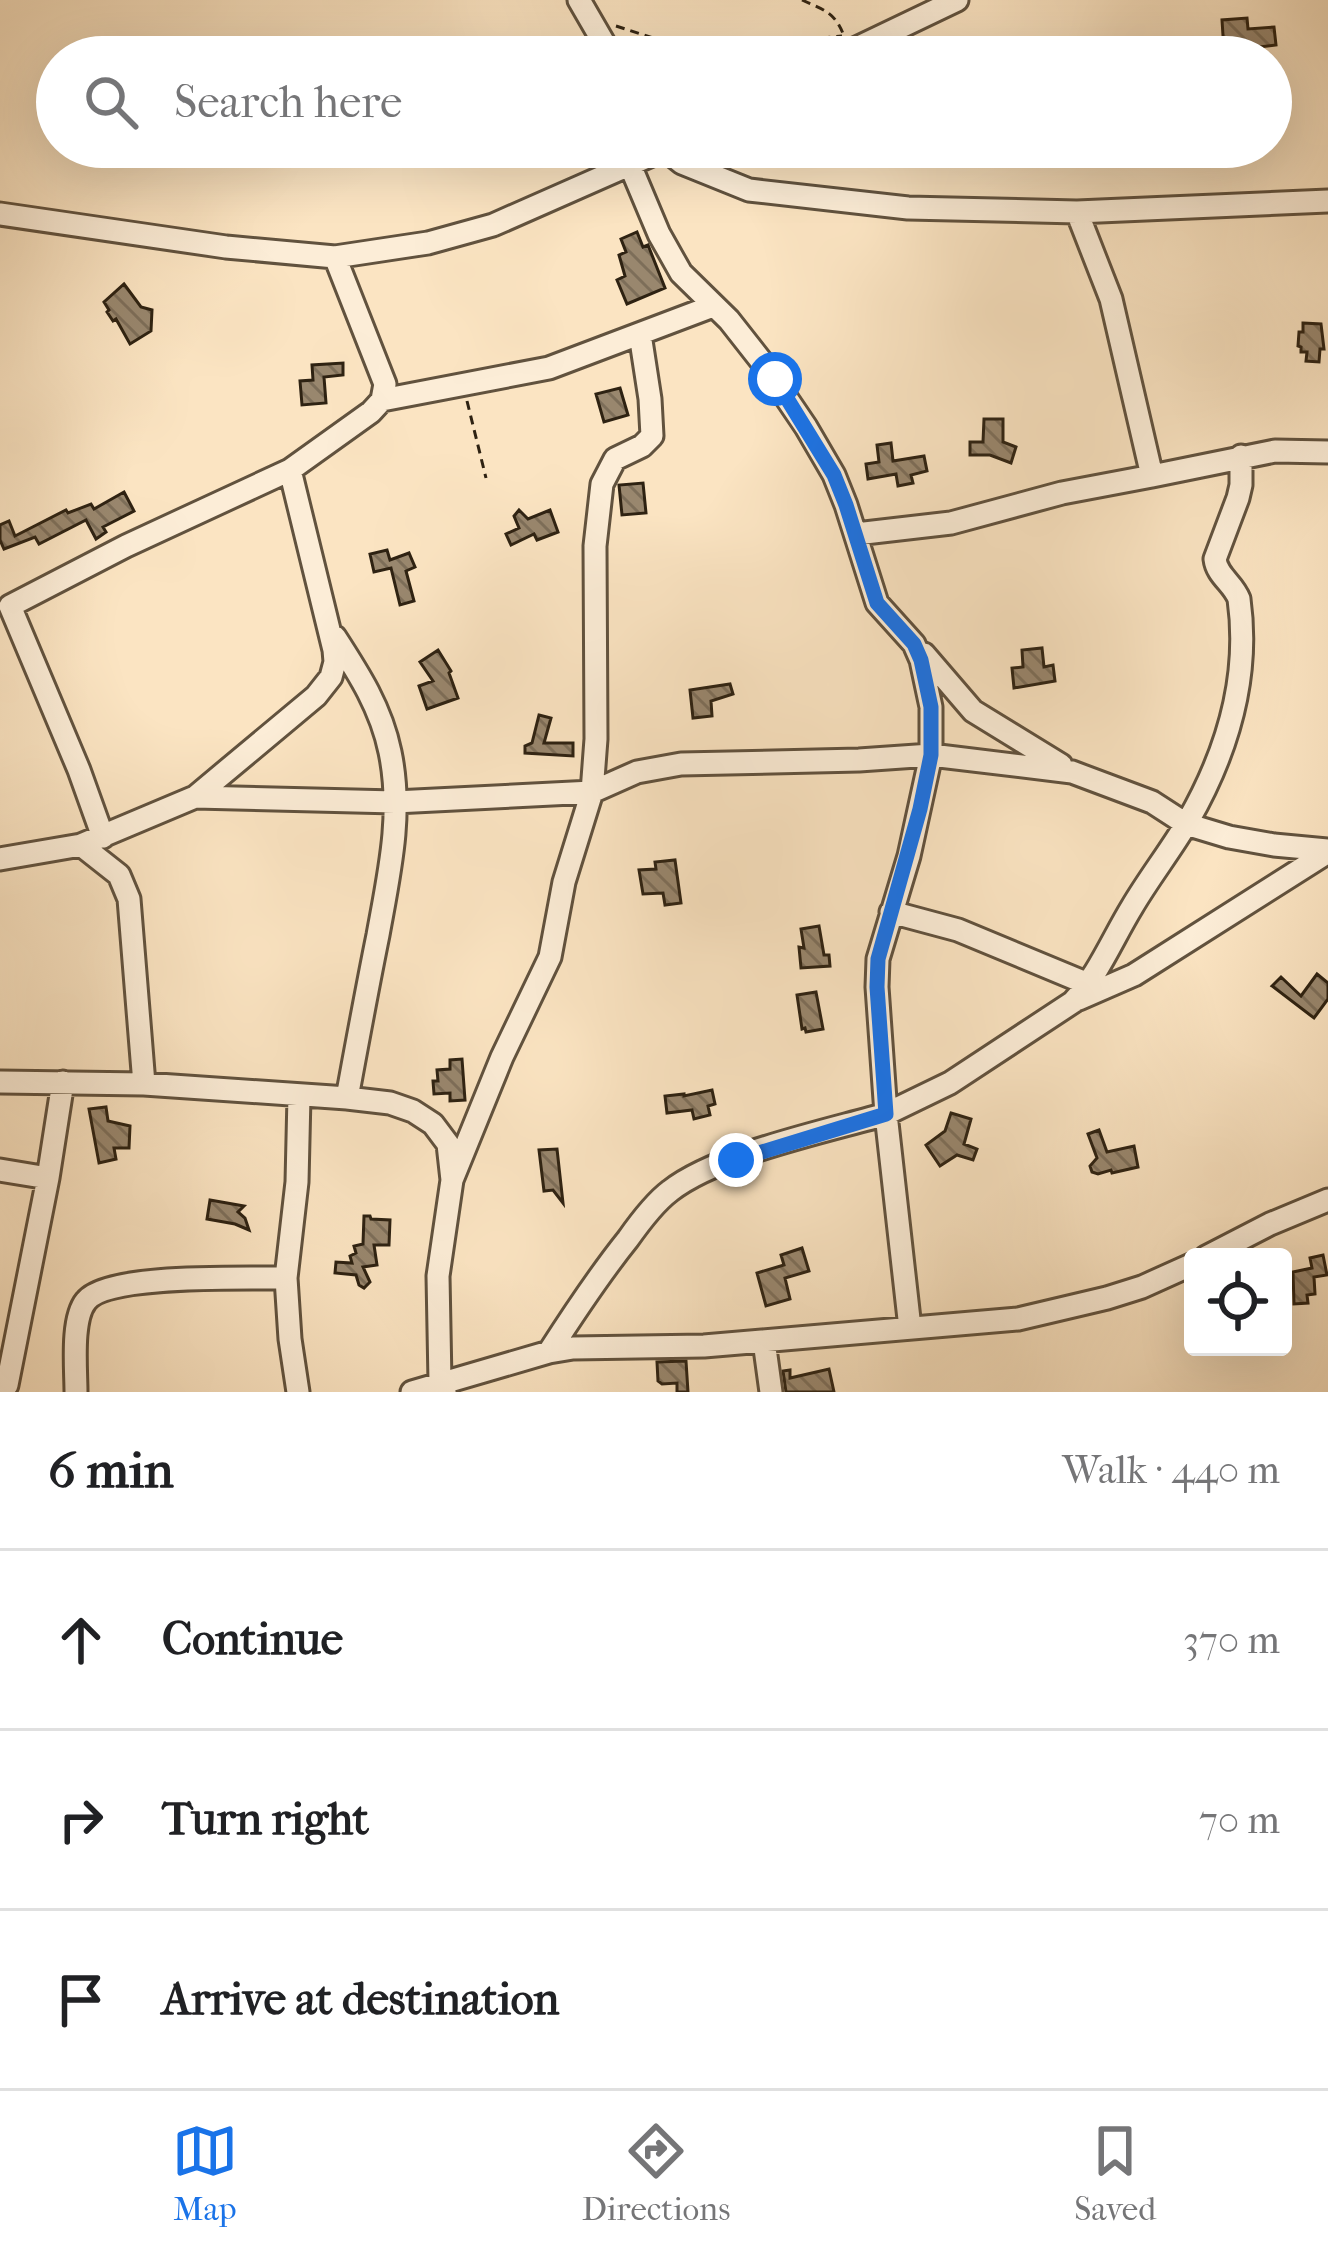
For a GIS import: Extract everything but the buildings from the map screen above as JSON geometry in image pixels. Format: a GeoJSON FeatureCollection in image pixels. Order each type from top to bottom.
{"type":"FeatureCollection","features":[{"type":"Feature","properties":{"kind":"street"},"geometry":{"type":"LineString","coordinates":[[882,36],[957,0]]}},
{"type":"Feature","properties":{"kind":"street"},"geometry":{"type":"LineString","coordinates":[[584,9],[600,36]]}},
{"type":"Feature","properties":{"kind":"street"},"geometry":{"type":"LineString","coordinates":[[0,214],[226,247],[335,256],[414,246],[494,225],[625,168]]}},
{"type":"Feature","properties":{"kind":"street"},"geometry":{"type":"LineString","coordinates":[[631,168],[669,255],[690,284],[745,339],[834,475],[877,603],[973,712],[1072,772],[1127,791],[1186,824],[1229,837],[1328,851]]}},
{"type":"Feature","properties":{"kind":"street"},"geometry":{"type":"LineString","coordinates":[[695,168],[749,190],[908,208],[1077,212],[1328,201]]}},
{"type":"Feature","properties":{"kind":"street"},"geometry":{"type":"LineString","coordinates":[[1077,212],[1111,299],[1152,476]]}},
{"type":"Feature","properties":{"kind":"street"},"geometry":{"type":"LineString","coordinates":[[144,1084],[129,899],[119,874],[92,841],[79,770],[5,609],[290,470],[371,412],[382,400],[385,383],[335,256]]}},
{"type":"Feature","properties":{"kind":"street"},"geometry":{"type":"LineString","coordinates":[[382,400],[549,368],[713,306]]}},
{"type":"Feature","properties":{"kind":"street"},"geometry":{"type":"LineString","coordinates":[[443,1387],[438,1276],[452,1180],[502,1057],[550,957],[564,882],[592,792],[599,499],[614,459],[650,442],[653,428],[640,334]]}},
{"type":"Feature","properties":{"kind":"street"},"geometry":{"type":"LineString","coordinates":[[856,534],[951,523],[1062,493],[1240,457],[1275,451],[1328,452]]}},
{"type":"Feature","properties":{"kind":"street"},"geometry":{"type":"LineString","coordinates":[[1080,993],[1186,824],[1225,745],[1240,678],[1239,598],[1217,570],[1215,560],[1238,498],[1240,457]]}},
{"type":"Feature","properties":{"kind":"street"},"geometry":{"type":"LineString","coordinates":[[0,859],[92,841],[195,797],[316,697],[331,677],[335,662],[329,628],[290,470]]}},
{"type":"Feature","properties":{"kind":"street"},"geometry":{"type":"LineString","coordinates":[[329,628],[364,681],[382,722],[395,802],[395,836],[347,1098]]}},
{"type":"Feature","properties":{"kind":"street"},"geometry":{"type":"LineString","coordinates":[[910,1328],[886,1114],[877,974],[931,755],[931,707],[914,644]]}},
{"type":"Feature","properties":{"kind":"street"},"geometry":{"type":"LineString","coordinates":[[195,797],[395,802],[592,792],[637,772],[681,764],[931,755],[1072,772]]}},
{"type":"Feature","properties":{"kind":"street"},"geometry":{"type":"LineString","coordinates":[[549,1352],[590,1288],[668,1192],[703,1172],[886,1114],[950,1083],[1080,993],[1134,975],[1328,851]]}},
{"type":"Feature","properties":{"kind":"street"},"geometry":{"type":"LineString","coordinates":[[891,912],[958,930],[1080,993]]}},
{"type":"Feature","properties":{"kind":"street"},"geometry":{"type":"LineString","coordinates":[[0,1082],[144,1084],[389,1103],[433,1124],[448,1144],[452,1180]]}},
{"type":"Feature","properties":{"kind":"street"},"geometry":{"type":"LineString","coordinates":[[32,1392],[4,1387],[63,1082]]}},
{"type":"Feature","properties":{"kind":"street"},"geometry":{"type":"LineString","coordinates":[[298,1392],[286,1278],[297,1182],[299,1096]]}},
{"type":"Feature","properties":{"kind":"street"},"geometry":{"type":"LineString","coordinates":[[0,1170],[48,1178]]}},
{"type":"Feature","properties":{"kind":"street"},"geometry":{"type":"LineString","coordinates":[[1223,1248],[1328,1200]]}},
{"type":"Feature","properties":{"kind":"street"},"geometry":{"type":"LineString","coordinates":[[412,1392],[443,1387],[549,1352],[764,1341],[1046,1315],[1142,1287],[1184,1268]]}},
{"type":"Feature","properties":{"kind":"street"},"geometry":{"type":"LineString","coordinates":[[76,1392],[81,1310],[94,1293],[148,1281],[286,1278]]}},
{"type":"Feature","properties":{"kind":"street"},"geometry":{"type":"LineString","coordinates":[[764,1341],[770,1392]]}},
{"type":"Feature","properties":{"kind":"path"},"geometry":{"type":"LineString","coordinates":[[802,0],[838,21],[844,35],[835,36]]}},
{"type":"Feature","properties":{"kind":"path"},"geometry":{"type":"LineString","coordinates":[[584,9],[654,36]]}},
{"type":"Feature","properties":{"kind":"path"},"geometry":{"type":"LineString","coordinates":[[484,380],[465,392],[486,478]]}},
{"type":"Feature","properties":{"kind":"route"},"geometry":{"type":"LineString","coordinates":[[736,1160],[886,1114],[878,959],[909,856],[931,755],[931,707],[921,660],[914,644],[877,603],[834,475],[775,379]]}}]}
